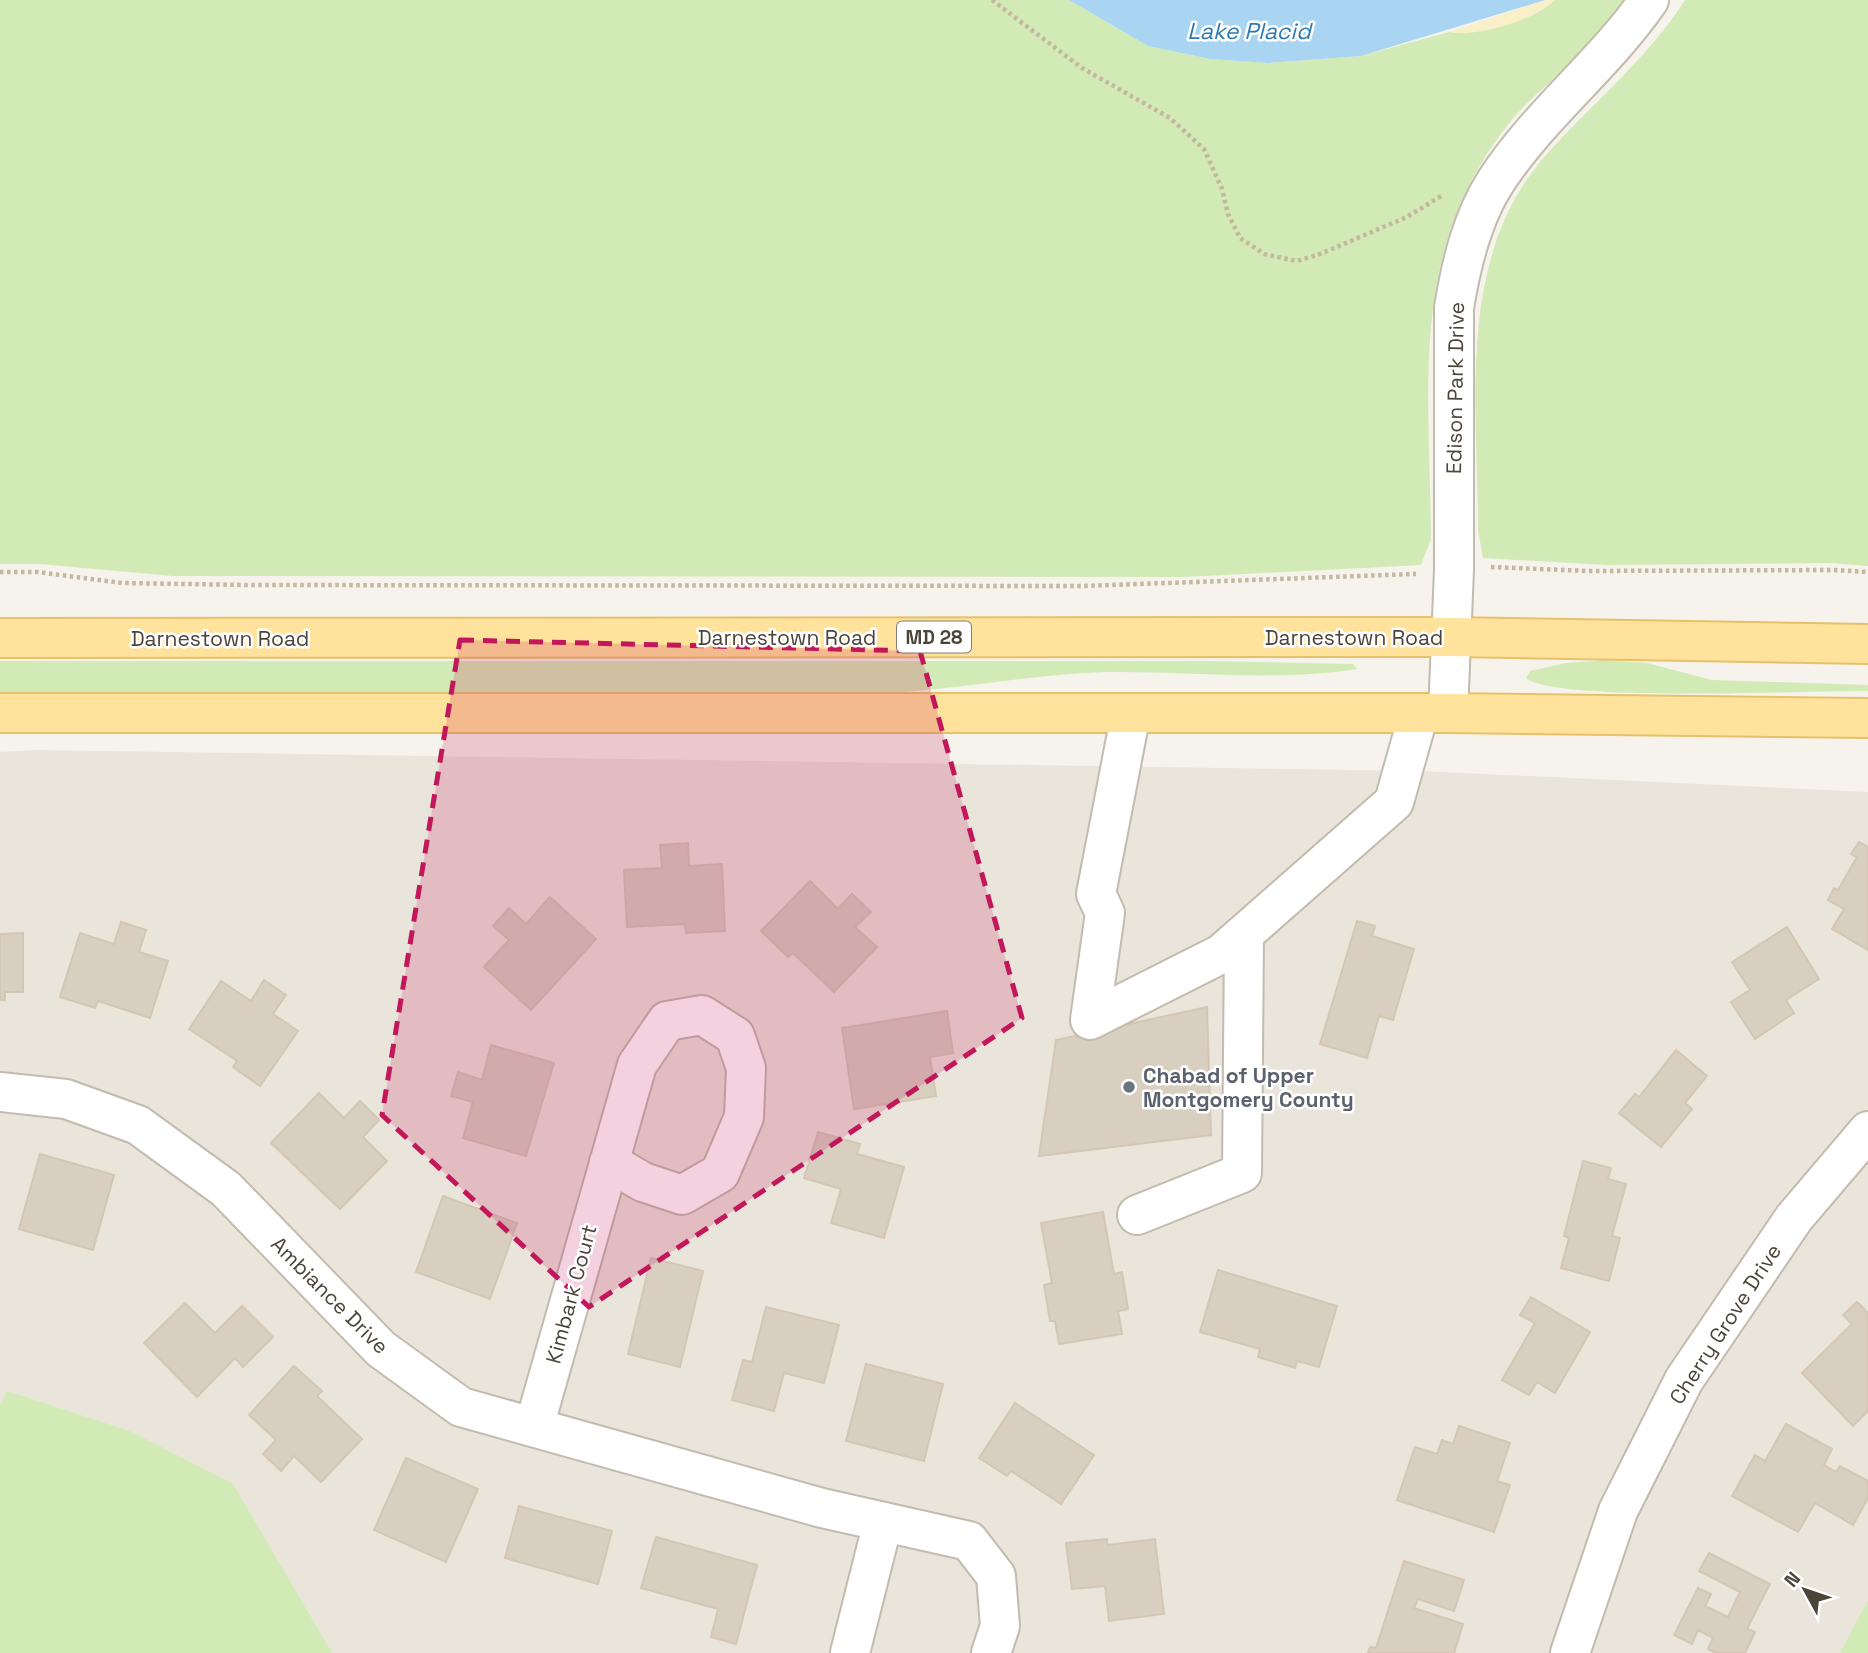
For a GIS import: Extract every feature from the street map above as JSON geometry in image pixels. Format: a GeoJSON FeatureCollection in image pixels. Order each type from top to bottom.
{"type":"FeatureCollection","features":[{"type":"Feature","properties":{"kind":"main road","name":"Darnestown Road"},"geometry":{"type":"LineString","coordinates":[[0,638],[1451,637],[1868,644]]}},
{"type":"Feature","properties":{"kind":"main road"},"geometry":{"type":"LineString","coordinates":[[0,713],[1434,713],[1868,718]]}},
{"type":"Feature","properties":{"kind":"street","name":"Edison Park Drive"},"geometry":{"type":"LineString","coordinates":[[1131,713],[1096,894],[1105,913],[1090,1020],[1221,954],[1394,802],[1434,713],[1451,637],[1454,570],[1454,308],[1469,241],[1496,182],[1520,149],[1604,57],[1649,0]]}},
{"type":"Feature","properties":{"kind":"street"},"geometry":{"type":"LineString","coordinates":[[1137,1215],[1242,1173],[1244,934]]}},
{"type":"Feature","properties":{"kind":"street","name":"Kimbark Court"},"geometry":{"type":"LineString","coordinates":[[534,1427],[608,1162],[637,1065],[667,1021],[702,1015],[735,1035],[746,1068],[744,1116],[720,1174],[681,1195],[643,1182],[608,1162]]}},
{"type":"Feature","properties":{"kind":"street","name":"Ambiance Drive"},"geometry":{"type":"LineString","coordinates":[[0,1092],[66,1099],[138,1125],[226,1189],[381,1349],[461,1406],[822,1508],[969,1541],[996,1576],[1000,1626],[991,1653]]}},
{"type":"Feature","properties":{"kind":"street","name":"Cherry Grove Drive"},"geometry":{"type":"LineString","coordinates":[[1570,1653],[1618,1511],[1684,1380],[1794,1218],[1868,1131]]}},
{"type":"Feature","properties":{"kind":"street"},"geometry":{"type":"LineString","coordinates":[[850,1653],[883,1522]]}},
{"type":"Feature","properties":{"kind":"path"},"geometry":{"type":"LineString","coordinates":[[992,0],[1083,68],[1170,118],[1204,149],[1222,189],[1227,214],[1240,238],[1264,254],[1297,261],[1320,254],[1407,217],[1443,196],[1451,186]]}},
{"type":"Feature","properties":{"kind":"path"},"geometry":{"type":"LineString","coordinates":[[0,572],[37,572],[163,585],[1082,586],[1224,583],[1488,567],[1588,571],[1868,572]]}},
{"type":"Feature","properties":{"kind":"highlighted area"},"geometry":{"type":"Polygon","coordinates":[[[460,640],[920,651],[1022,1018],[589,1307],[382,1115],[460,640]]]}},
{"type":"Feature","properties":{"kind":"shaded area"},"geometry":{"type":"Polygon","coordinates":[[[37,750],[1421,771],[1868,792],[1868,1653],[0,1653],[0,752],[37,750]]]}},
{"type":"Feature","properties":{"kind":"green space"},"geometry":{"type":"Polygon","coordinates":[[[0,0],[1069,0],[1148,46],[1210,59],[1268,63],[1361,56],[1449,32],[1465,33],[1497,27],[1526,18],[1555,0],[1631,0],[1511,121],[1478,169],[1454,219],[1440,269],[1432,320],[1428,373],[1431,539],[1421,565],[1185,577],[173,576],[39,564],[0,564],[0,0]]]}},
{"type":"Feature","properties":{"kind":"green space"},"geometry":{"type":"Polygon","coordinates":[[[1685,0],[1868,0],[1868,566],[1829,563],[1607,565],[1483,558],[1478,530],[1478,332],[1485,284],[1497,238],[1518,194],[1547,154],[1637,61],[1685,0]]]}},
{"type":"Feature","properties":{"kind":"green space"},"geometry":{"type":"Polygon","coordinates":[[[1605,660],[1647,663],[1712,680],[1868,685],[1868,691],[1633,693],[1547,686],[1526,678],[1530,671],[1566,663],[1605,660]]]}},
{"type":"Feature","properties":{"kind":"green space"},"geometry":{"type":"Polygon","coordinates":[[[0,661],[1208,661],[1353,664],[1357,669],[1295,675],[1081,673],[904,692],[0,693],[0,661]]]}},
{"type":"Feature","properties":{"kind":"green space"},"geometry":{"type":"Polygon","coordinates":[[[7,1391],[132,1432],[233,1484],[332,1653],[0,1653],[0,1405],[7,1391]]]}},
{"type":"Feature","properties":{"kind":"green space"},"geometry":{"type":"Polygon","coordinates":[[[1868,1600],[1868,1653],[1840,1653],[1868,1600]]]}},
{"type":"Feature","properties":{"kind":"sand"},"geometry":{"type":"Polygon","coordinates":[[[1545,0],[1555,0],[1534,14],[1505,26],[1474,32],[1449,32],[1545,0]]]}},
{"type":"Feature","properties":{"kind":"water","name":"Lake Placid"},"geometry":{"type":"Polygon","coordinates":[[[1069,0],[1545,0],[1361,56],[1268,63],[1210,59],[1148,46],[1069,0]]]}},
{"type":"Feature","properties":{"kind":"building"},"geometry":{"type":"Polygon","coordinates":[[[1859,842],[1868,847],[1868,950],[1832,929],[1844,909],[1828,900],[1834,888],[1838,890],[1857,857],[1851,854],[1859,842]]]}},
{"type":"Feature","properties":{"kind":"building"},"geometry":{"type":"Polygon","coordinates":[[[688,843],[689,866],[722,864],[725,931],[686,933],[685,924],[627,927],[624,870],[662,868],[660,845],[688,843]]]}},
{"type":"Feature","properties":{"kind":"building"},"geometry":{"type":"Polygon","coordinates":[[[810,881],[838,909],[852,894],[871,912],[855,927],[877,947],[834,992],[793,953],[788,957],[761,931],[810,881]]]}},
{"type":"Feature","properties":{"kind":"building"},"geometry":{"type":"Polygon","coordinates":[[[550,897],[596,939],[531,1010],[484,967],[509,940],[493,926],[509,908],[526,924],[550,897]]]}},
{"type":"Feature","properties":{"kind":"building"},"geometry":{"type":"Polygon","coordinates":[[[1357,921],[1375,926],[1372,936],[1414,949],[1393,1020],[1379,1016],[1367,1058],[1320,1044],[1357,921]]]}},
{"type":"Feature","properties":{"kind":"building"},"geometry":{"type":"Polygon","coordinates":[[[121,922],[146,930],[139,952],[168,961],[150,1018],[98,1001],[95,1008],[60,997],[80,933],[114,944],[121,922]]]}},
{"type":"Feature","properties":{"kind":"building"},"geometry":{"type":"Polygon","coordinates":[[[1787,927],[1819,979],[1786,1000],[1794,1013],[1755,1039],[1731,1002],[1750,990],[1732,962],[1787,927]]]}},
{"type":"Feature","properties":{"kind":"building"},"geometry":{"type":"Polygon","coordinates":[[[23,933],[23,992],[5,992],[5,1000],[0,1000],[0,934],[23,933]]]}},
{"type":"Feature","properties":{"kind":"building"},"geometry":{"type":"Polygon","coordinates":[[[264,980],[286,995],[273,1014],[298,1031],[260,1086],[233,1067],[237,1061],[189,1029],[221,981],[251,1001],[264,980]]]}},
{"type":"Feature","properties":{"kind":"building","name":"Chabad of Upper Montgomery County"},"geometry":{"type":"Polygon","coordinates":[[[1207,1007],[1211,1135],[1039,1156],[1056,1040],[1207,1007]]]}},
{"type":"Feature","properties":{"kind":"building"},"geometry":{"type":"Polygon","coordinates":[[[947,1011],[953,1053],[930,1057],[936,1096],[854,1109],[842,1028],[947,1011]]]}},
{"type":"Feature","properties":{"kind":"building"},"geometry":{"type":"Polygon","coordinates":[[[491,1045],[554,1063],[526,1156],[463,1138],[473,1102],[451,1096],[458,1072],[482,1080],[491,1045]]]}},
{"type":"Feature","properties":{"kind":"building"},"geometry":{"type":"Polygon","coordinates":[[[1676,1050],[1707,1076],[1685,1103],[1692,1109],[1661,1147],[1619,1113],[1635,1094],[1639,1097],[1676,1050]]]}},
{"type":"Feature","properties":{"kind":"building"},"geometry":{"type":"Polygon","coordinates":[[[319,1093],[344,1118],[360,1101],[379,1120],[363,1137],[387,1161],[340,1209],[271,1143],[319,1093]]]}},
{"type":"Feature","properties":{"kind":"building"},"geometry":{"type":"Polygon","coordinates":[[[818,1132],[860,1144],[857,1154],[904,1167],[884,1238],[831,1223],[841,1189],[804,1178],[818,1132]]]}},
{"type":"Feature","properties":{"kind":"building"},"geometry":{"type":"Polygon","coordinates":[[[40,1154],[114,1175],[93,1250],[19,1229],[40,1154]]]}},
{"type":"Feature","properties":{"kind":"building"},"geometry":{"type":"Polygon","coordinates":[[[1583,1161],[1611,1168],[1608,1179],[1626,1184],[1612,1236],[1620,1238],[1609,1281],[1561,1268],[1569,1238],[1564,1236],[1583,1161]]]}},
{"type":"Feature","properties":{"kind":"building"},"geometry":{"type":"Polygon","coordinates":[[[443,1196],[517,1223],[490,1299],[416,1272],[443,1196]]]}},
{"type":"Feature","properties":{"kind":"building"},"geometry":{"type":"Polygon","coordinates":[[[1103,1212],[1114,1274],[1122,1272],[1128,1309],[1118,1311],[1122,1334],[1059,1344],[1055,1321],[1050,1321],[1044,1285],[1052,1283],[1041,1223],[1103,1212]]]}},
{"type":"Feature","properties":{"kind":"building"},"geometry":{"type":"Polygon","coordinates":[[[651,1258],[703,1271],[680,1367],[628,1354],[651,1258]]]}},
{"type":"Feature","properties":{"kind":"building"},"geometry":{"type":"Polygon","coordinates":[[[1218,1270],[1337,1306],[1319,1367],[1297,1361],[1295,1368],[1258,1357],[1260,1349],[1200,1332],[1218,1270]]]}},
{"type":"Feature","properties":{"kind":"building"},"geometry":{"type":"Polygon","coordinates":[[[1531,1297],[1590,1332],[1555,1393],[1537,1382],[1529,1395],[1502,1380],[1535,1323],[1520,1315],[1531,1297]]]}},
{"type":"Feature","properties":{"kind":"building"},"geometry":{"type":"Polygon","coordinates":[[[1857,1302],[1868,1313],[1868,1411],[1853,1426],[1802,1373],[1852,1324],[1843,1315],[1857,1302]]]}},
{"type":"Feature","properties":{"kind":"building"},"geometry":{"type":"Polygon","coordinates":[[[185,1303],[215,1333],[242,1306],[273,1337],[243,1367],[235,1358],[197,1397],[144,1343],[185,1303]]]}},
{"type":"Feature","properties":{"kind":"building"},"geometry":{"type":"Polygon","coordinates":[[[766,1307],[839,1325],[824,1383],[784,1373],[774,1411],[732,1400],[743,1360],[752,1362],[766,1307]]]}},
{"type":"Feature","properties":{"kind":"building"},"geometry":{"type":"Polygon","coordinates":[[[866,1364],[943,1384],[924,1461],[846,1441],[866,1364]]]}},
{"type":"Feature","properties":{"kind":"building"},"geometry":{"type":"Polygon","coordinates":[[[294,1366],[322,1391],[317,1396],[362,1439],[321,1482],[294,1456],[281,1471],[263,1454],[276,1440],[249,1415],[294,1366]]]}},
{"type":"Feature","properties":{"kind":"building"},"geometry":{"type":"Polygon","coordinates":[[[1015,1403],[1094,1455],[1061,1504],[1011,1471],[1007,1476],[979,1458],[1015,1403]]]}},
{"type":"Feature","properties":{"kind":"building"},"geometry":{"type":"Polygon","coordinates":[[[1786,1424],[1832,1449],[1824,1465],[1836,1472],[1840,1466],[1868,1481],[1868,1498],[1853,1525],[1815,1503],[1798,1532],[1732,1496],[1755,1455],[1765,1461],[1786,1424]]]}},
{"type":"Feature","properties":{"kind":"building"},"geometry":{"type":"Polygon","coordinates":[[[1459,1426],[1510,1443],[1497,1481],[1510,1485],[1494,1532],[1397,1500],[1415,1447],[1437,1454],[1442,1440],[1453,1444],[1459,1426]]]}},
{"type":"Feature","properties":{"kind":"building"},"geometry":{"type":"Polygon","coordinates":[[[406,1458],[478,1489],[446,1562],[374,1530],[406,1458]]]}},
{"type":"Feature","properties":{"kind":"building"},"geometry":{"type":"Polygon","coordinates":[[[519,1506],[612,1531],[598,1584],[505,1558],[519,1506]]]}},
{"type":"Feature","properties":{"kind":"building"},"geometry":{"type":"Polygon","coordinates":[[[656,1537],[757,1565],[736,1644],[711,1637],[718,1609],[641,1588],[656,1537]]]}},
{"type":"Feature","properties":{"kind":"building"},"geometry":{"type":"Polygon","coordinates":[[[1107,1539],[1107,1545],[1155,1539],[1164,1614],[1109,1621],[1105,1586],[1072,1589],[1066,1543],[1107,1539]]]}},
{"type":"Feature","properties":{"kind":"building"},"geometry":{"type":"Polygon","coordinates":[[[1709,1553],[1770,1584],[1747,1629],[1755,1632],[1745,1653],[1716,1653],[1708,1649],[1713,1638],[1698,1630],[1692,1644],[1674,1635],[1698,1588],[1711,1594],[1705,1606],[1728,1617],[1740,1592],[1699,1571],[1709,1553]]]}},
{"type":"Feature","properties":{"kind":"building"},"geometry":{"type":"Polygon","coordinates":[[[1404,1561],[1464,1580],[1454,1611],[1418,1599],[1414,1608],[1463,1624],[1454,1653],[1368,1653],[1370,1647],[1376,1648],[1404,1561]]]}},
{"type":"Feature","properties":{"kind":"place","name":"Chabad of Upper Montgomery County"},"geometry":{"type":"Point","coordinates":[1129,1087]}}]}
